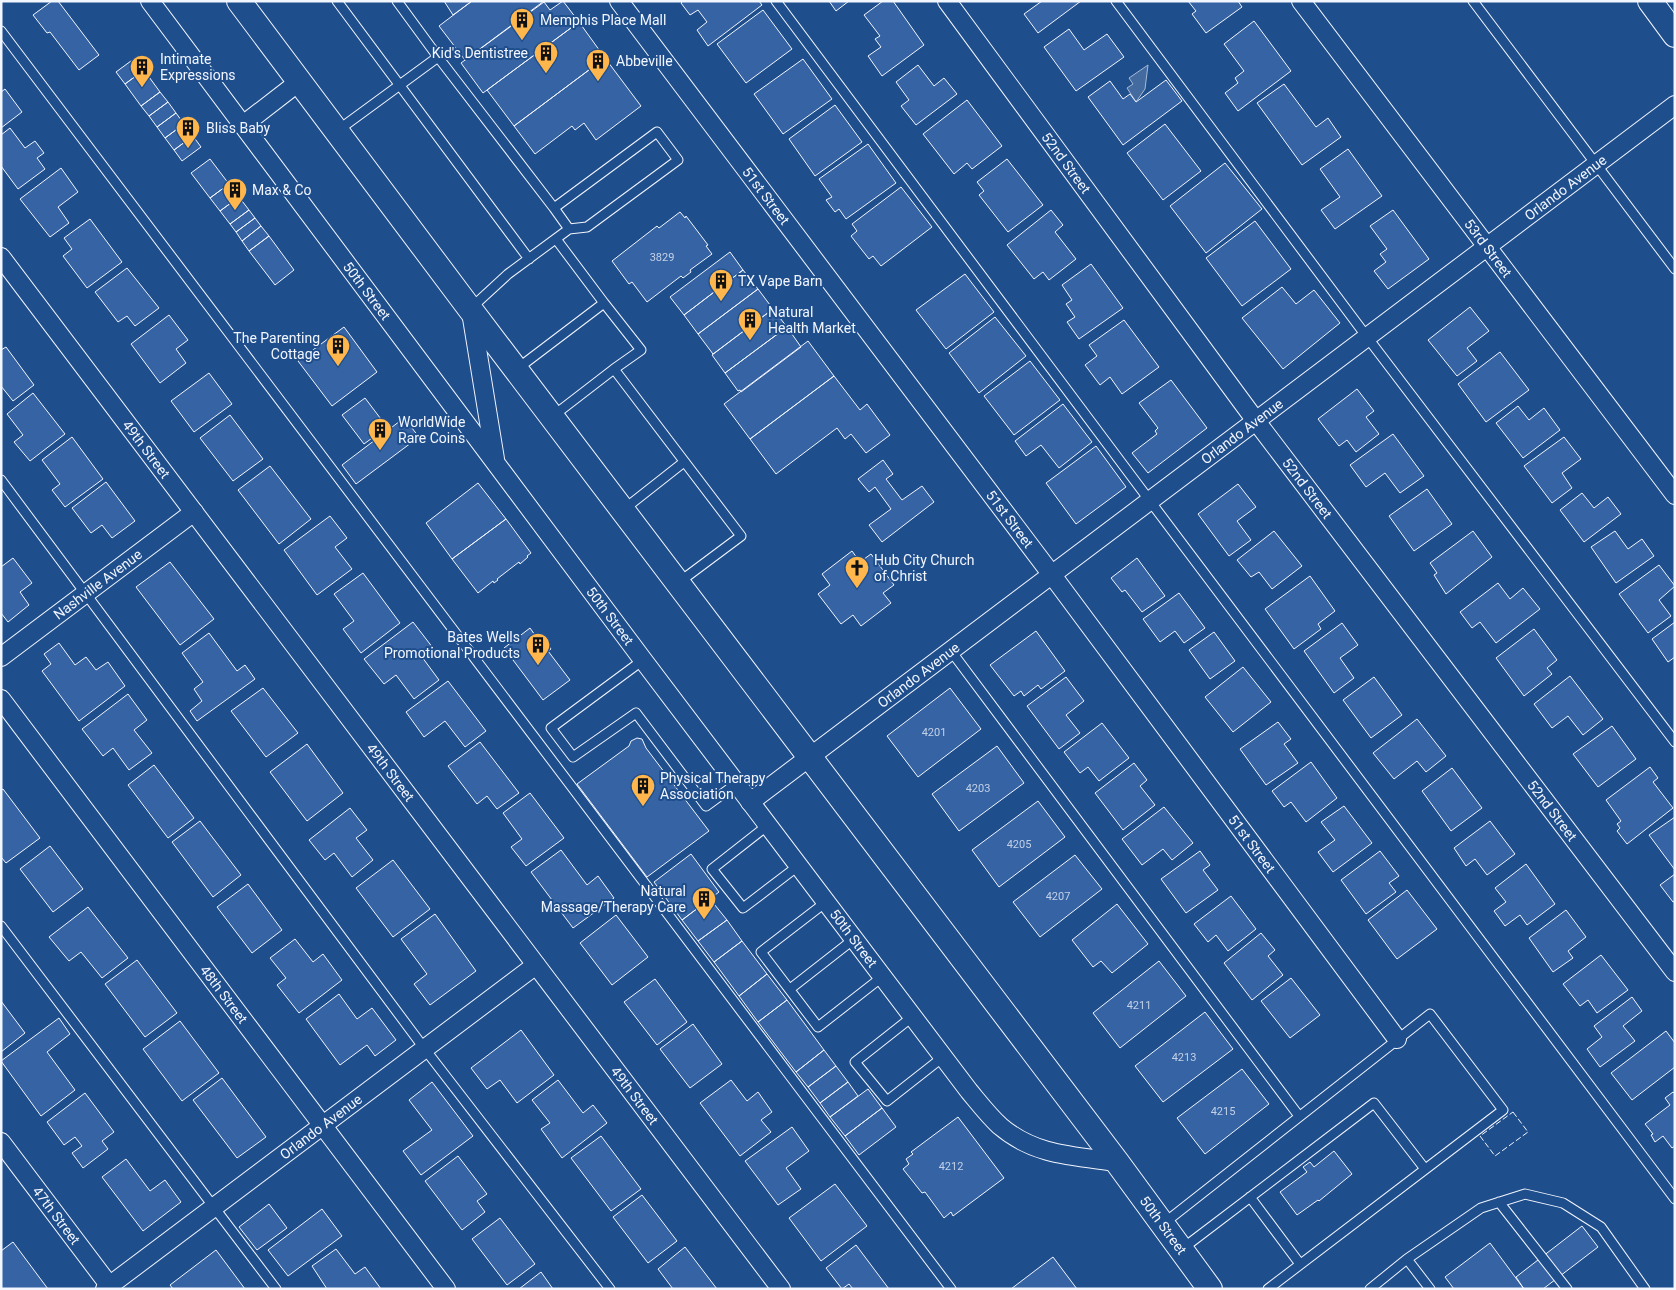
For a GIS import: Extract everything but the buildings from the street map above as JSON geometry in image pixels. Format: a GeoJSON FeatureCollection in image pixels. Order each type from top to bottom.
{"type":"FeatureCollection","features":[{"type":"Feature","properties":{"kind":"main road","name":"50th Street"},"geometry":{"type":"LineString","coordinates":[[239,1],[516,370],[1117,1162],[1210,1289]]}},
{"type":"Feature","properties":{"kind":"main road"},"geometry":{"type":"LineString","coordinates":[[1650,1],[1675,35]]}},
{"type":"Feature","properties":{"kind":"street","name":"50th Street"},"geometry":{"type":"LineString","coordinates":[[150,1],[736,784],[969,1091],[1000,1126],[1024,1143],[1050,1153],[1117,1162]]}},
{"type":"Feature","properties":{"kind":"street"},"geometry":{"type":"LineString","coordinates":[[166,1],[168,27]]}},
{"type":"Feature","properties":{"kind":"street","name":"51st Street"},"geometry":{"type":"LineString","coordinates":[[618,1],[1052,575],[1397,1039]]}},
{"type":"Feature","properties":{"kind":"street","name":"52nd Street"},"geometry":{"type":"LineString","coordinates":[[947,1],[1256,421],[1675,972]]}},
{"type":"Feature","properties":{"kind":"street","name":"53rd Street"},"geometry":{"type":"LineString","coordinates":[[1301,1],[1675,496]]}},
{"type":"Feature","properties":{"kind":"street"},"geometry":{"type":"LineString","coordinates":[[242,125],[300,81]]}},
{"type":"Feature","properties":{"kind":"street","name":"Orlando Avenue"},"geometry":{"type":"LineString","coordinates":[[750,802],[1675,105]]}},
{"type":"Feature","properties":{"kind":"street","name":"49th Street"},"geometry":{"type":"LineString","coordinates":[[1,257],[781,1289]]}},
{"type":"Feature","properties":{"kind":"street"},"geometry":{"type":"LineString","coordinates":[[470,309],[496,464]]}},
{"type":"Feature","properties":{"kind":"street","name":"Nashville Avenue"},"geometry":{"type":"LineString","coordinates":[[1,657],[194,512]]}},
{"type":"Feature","properties":{"kind":"street","name":"48th Street"},"geometry":{"type":"LineString","coordinates":[[1,699],[446,1289]]}},
{"type":"Feature","properties":{"kind":"street","name":"Orlando Avenue"},"geometry":{"type":"LineString","coordinates":[[109,1288],[213,1206],[536,964]]}},
{"type":"Feature","properties":{"kind":"street","name":"47th Street"},"geometry":{"type":"LineString","coordinates":[[1,1142],[109,1288]]}},
{"type":"Feature","properties":{"kind":"lane"},"geometry":{"type":"LineString","coordinates":[[337,1],[529,258]]}},
{"type":"Feature","properties":{"kind":"lane"},"geometry":{"type":"LineString","coordinates":[[397,1],[569,229]]}},
{"type":"Feature","properties":{"kind":"lane"},"geometry":{"type":"LineString","coordinates":[[776,1],[1675,1198]]}},
{"type":"Feature","properties":{"kind":"lane"},"geometry":{"type":"LineString","coordinates":[[1116,1],[1367,337],[1675,742]]}},
{"type":"Feature","properties":{"kind":"lane"},"geometry":{"type":"LineString","coordinates":[[1473,1],[1675,269]]}},
{"type":"Feature","properties":{"kind":"lane"},"geometry":{"type":"LineString","coordinates":[[1,31],[951,1289]]}},
{"type":"Feature","properties":{"kind":"lane"},"geometry":{"type":"LineString","coordinates":[[337,131],[438,57]]}},
{"type":"Feature","properties":{"kind":"lane"},"geometry":{"type":"LineString","coordinates":[[470,309],[508,274],[569,229],[587,227],[678,160],[656,132],[554,208]]}},
{"type":"Feature","properties":{"kind":"lane"},"geometry":{"type":"LineString","coordinates":[[552,416],[641,350],[556,239]]}},
{"type":"Feature","properties":{"kind":"lane"},"geometry":{"type":"LineString","coordinates":[[516,370],[604,303]]}},
{"type":"Feature","properties":{"kind":"lane"},"geometry":{"type":"LineString","coordinates":[[614,369],[741,536],[678,583]]}},
{"type":"Feature","properties":{"kind":"lane"},"geometry":{"type":"LineString","coordinates":[[623,510],[684,462]]}},
{"type":"Feature","properties":{"kind":"lane"},"geometry":{"type":"LineString","coordinates":[[1,480],[424,1048],[610,1289]]}},
{"type":"Feature","properties":{"kind":"lane"},"geometry":{"type":"LineString","coordinates":[[951,651],[1299,1116]]}},
{"type":"Feature","properties":{"kind":"lane"},"geometry":{"type":"LineString","coordinates":[[643,660],[551,728],[573,758],[636,713],[706,806],[736,784]]}},
{"type":"Feature","properties":{"kind":"lane"},"geometry":{"type":"LineString","coordinates":[[768,825],[712,869],[743,908],[798,866]]}},
{"type":"Feature","properties":{"kind":"lane"},"geometry":{"type":"LineString","coordinates":[[826,902],[762,952],[790,990],[818,1027],[882,977]]}},
{"type":"Feature","properties":{"kind":"lane"},"geometry":{"type":"LineString","coordinates":[[1,926],[276,1289]]}},
{"type":"Feature","properties":{"kind":"lane"},"geometry":{"type":"LineString","coordinates":[[790,990],[854,939]]}},
{"type":"Feature","properties":{"kind":"lane"},"geometry":{"type":"LineString","coordinates":[[1162,1224],[1430,1014],[1503,1110],[1268,1289]]}},
{"type":"Feature","properties":{"kind":"lane"},"geometry":{"type":"LineString","coordinates":[[912,1017],[855,1062],[887,1102],[943,1057]]}},
{"type":"Feature","properties":{"kind":"lane"},"geometry":{"type":"LineString","coordinates":[[1181,1250],[1374,1103],[1425,1169]]}},
{"type":"Feature","properties":{"kind":"lane"},"geometry":{"type":"LineString","coordinates":[[1370,1289],[1407,1259],[1481,1208],[1525,1194],[1562,1203],[1601,1227],[1645,1289]]}},
{"type":"Feature","properties":{"kind":"lane"},"geometry":{"type":"LineString","coordinates":[[1250,1197],[1300,1264]]}},
{"type":"Feature","properties":{"kind":"lane"},"geometry":{"type":"LineString","coordinates":[[1499,1202],[1567,1289]]}},
{"type":"Feature","properties":{"kind":"lane"},"geometry":{"type":"LineString","coordinates":[[1407,1259],[1430,1289]]}},
{"type":"Feature","properties":{"kind":"water"},"geometry":{"type":"Polygon","coordinates":[[[1148,65],[1145,89],[1136,102],[1127,88],[1133,84],[1129,78],[1148,65]]]}},
{"type":"Feature","properties":{"kind":"fence"},"geometry":{"type":"LineString","coordinates":[[1513,1112],[1528,1132],[1495,1156],[1480,1136],[1513,1112]]}},
{"type":"Feature","properties":{"kind":"place","name":"Memphis Place Mall"},"geometry":{"type":"Point","coordinates":[522,41]}},
{"type":"Feature","properties":{"kind":"place","name":"Kid's Dentistree"},"geometry":{"type":"Point","coordinates":[546,74]}},
{"type":"Feature","properties":{"kind":"place","name":"Abbeville"},"geometry":{"type":"Point","coordinates":[598,82]}},
{"type":"Feature","properties":{"kind":"place","name":"Intimate Expressions"},"geometry":{"type":"Point","coordinates":[142,88]}},
{"type":"Feature","properties":{"kind":"place","name":"Bliss Baby"},"geometry":{"type":"Point","coordinates":[188,149]}},
{"type":"Feature","properties":{"kind":"place","name":"Max & Co"},"geometry":{"type":"Point","coordinates":[235,211]}},
{"type":"Feature","properties":{"kind":"place","name":"TX Vape Barn"},"geometry":{"type":"Point","coordinates":[721,302]}},
{"type":"Feature","properties":{"kind":"place","name":"Natural Health Market"},"geometry":{"type":"Point","coordinates":[750,341]}},
{"type":"Feature","properties":{"kind":"place","name":"The Parenting Cottage"},"geometry":{"type":"Point","coordinates":[338,367]}},
{"type":"Feature","properties":{"kind":"place","name":"WorldWide Rare Coins"},"geometry":{"type":"Point","coordinates":[380,451]}},
{"type":"Feature","properties":{"kind":"place","name":"Hub City Church of Christ"},"geometry":{"type":"Point","coordinates":[857,589]}},
{"type":"Feature","properties":{"kind":"place","name":"Bates Wells Promotional Products"},"geometry":{"type":"Point","coordinates":[538,666]}},
{"type":"Feature","properties":{"kind":"place","name":"Physical Therapy Association"},"geometry":{"type":"Point","coordinates":[643,807]}},
{"type":"Feature","properties":{"kind":"place","name":"Natural Massage/Therapy Care"},"geometry":{"type":"Point","coordinates":[704,920]}}]}
